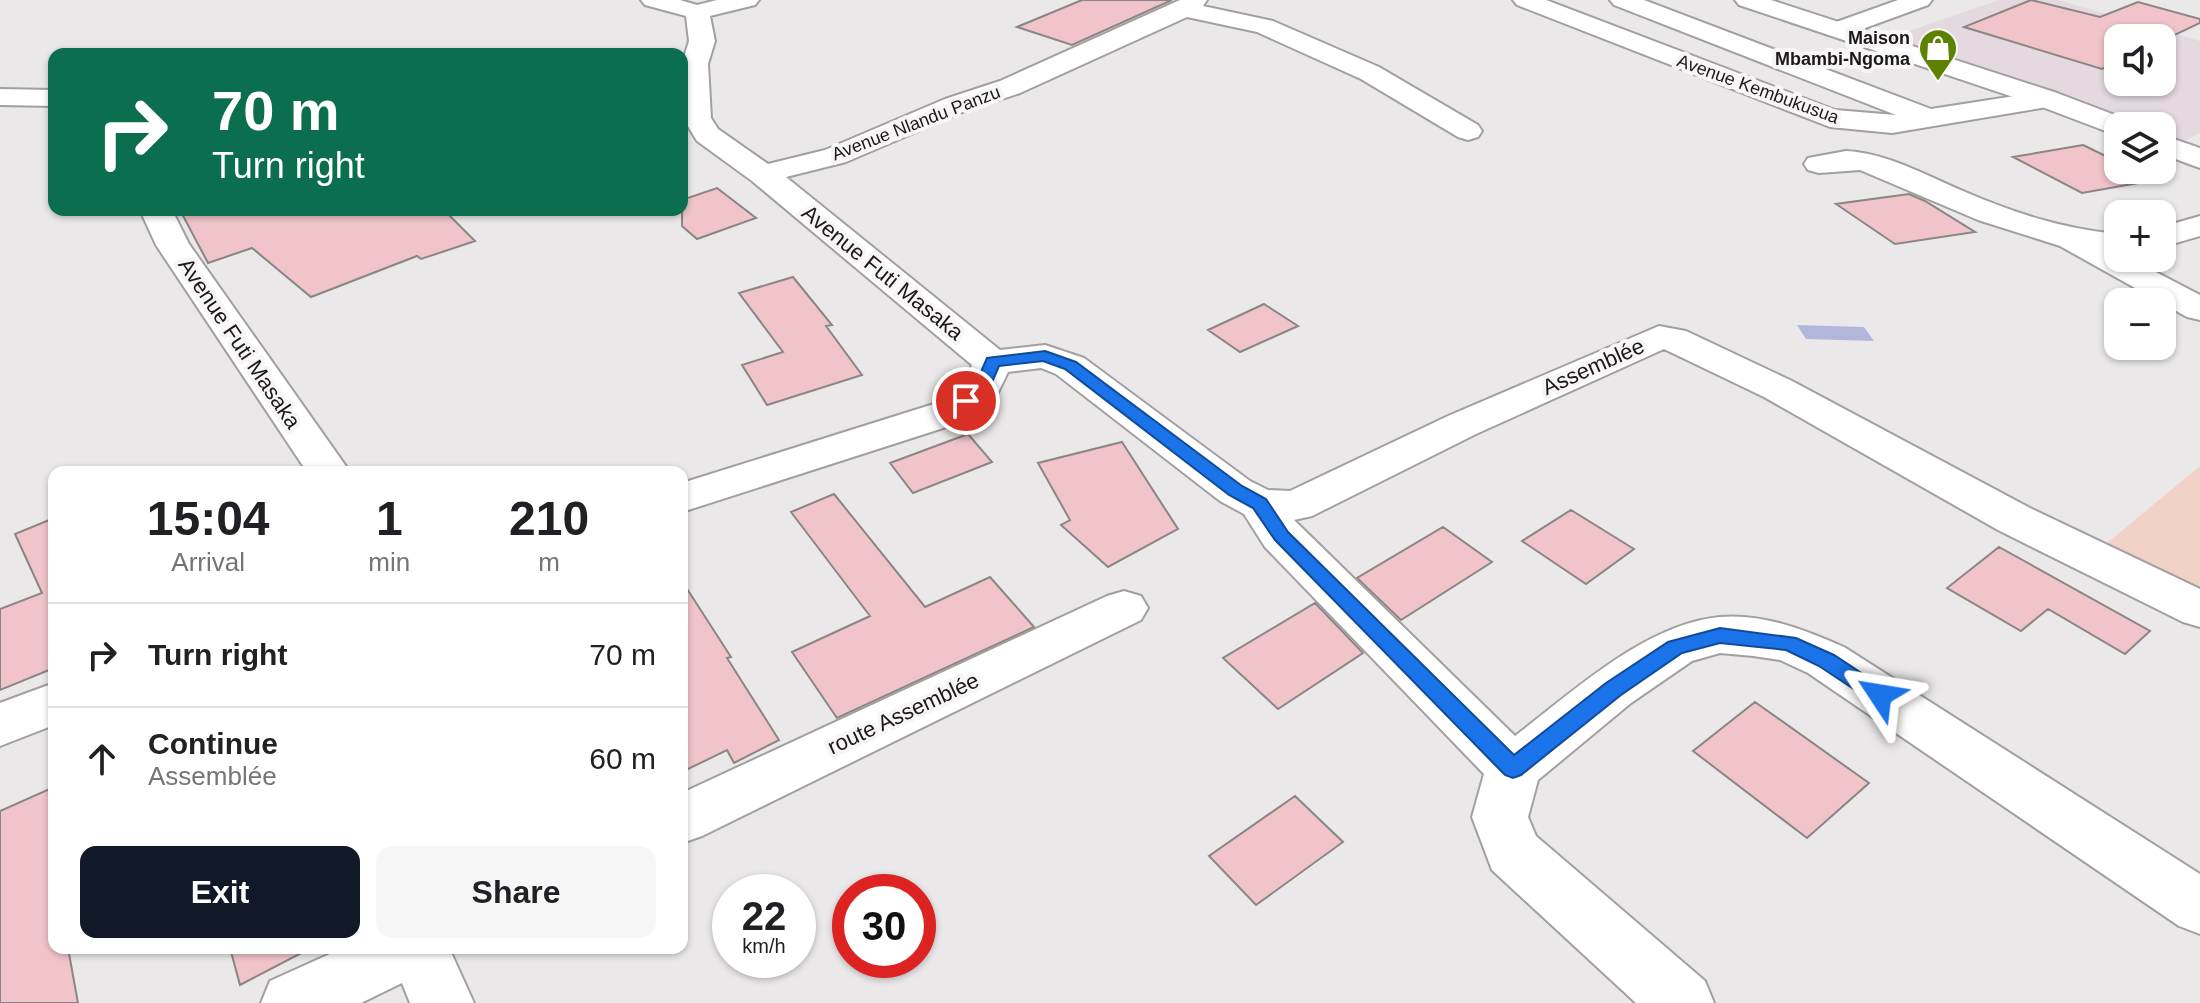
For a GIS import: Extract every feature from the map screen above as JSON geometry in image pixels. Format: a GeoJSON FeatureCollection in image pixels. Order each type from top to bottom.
{"type":"FeatureCollection","features":[{"type":"Feature","properties":{"kind":"main road"},"geometry":{"type":"LineString","coordinates":[[653,0],[697,12],[747,0]]}},
{"type":"Feature","properties":{"kind":"main road","name":"Avenue Kembukusua"},"geometry":{"type":"LineString","coordinates":[[1525,0],[1830,118],[1892,124],[1926,116],[2047,99]]}},
{"type":"Feature","properties":{"kind":"main road"},"geometry":{"type":"LineString","coordinates":[[1622,0],[1926,116]]}},
{"type":"Feature","properties":{"kind":"main road"},"geometry":{"type":"LineString","coordinates":[[1747,0],[2104,121]]}},
{"type":"Feature","properties":{"kind":"main road"},"geometry":{"type":"LineString","coordinates":[[1837,30],[1920,0]]}},
{"type":"Feature","properties":{"kind":"main road"},"geometry":{"type":"LineString","coordinates":[[1190,4],[1264,26],[1370,73],[1468,131]]}},
{"type":"Feature","properties":{"kind":"main road","name":"Avenue Nlandu Panzu"},"geometry":{"type":"LineString","coordinates":[[763,174],[835,156],[955,105],[1010,87],[1190,4]]}},
{"type":"Feature","properties":{"kind":"main road"},"geometry":{"type":"LineString","coordinates":[[697,12],[702,41],[695,64],[697,118],[707,135],[763,174]]}},
{"type":"Feature","properties":{"kind":"main road"},"geometry":{"type":"LineString","coordinates":[[0,97],[48,98]]}},
{"type":"Feature","properties":{"kind":"main road"},"geometry":{"type":"LineString","coordinates":[[2176,150],[2200,159]]}},
{"type":"Feature","properties":{"kind":"main road"},"geometry":{"type":"LineString","coordinates":[[1819,164],[1865,161],[1999,217],[2061,236],[2104,244]]}},
{"type":"Feature","properties":{"kind":"main road","name":"Avenue Futi Masaka"},"geometry":{"type":"LineString","coordinates":[[763,174],[992,362]]}},
{"type":"Feature","properties":{"kind":"main road","name":"Avenue Futi Masaka"},"geometry":{"type":"LineString","coordinates":[[159,216],[173,245],[325,466]]}},
{"type":"Feature","properties":{"kind":"main road"},"geometry":{"type":"LineString","coordinates":[[2176,233],[2200,226]]}},
{"type":"Feature","properties":{"kind":"main road"},"geometry":{"type":"LineString","coordinates":[[2061,236],[2200,309]]}},
{"type":"Feature","properties":{"kind":"main road","name":"Assemblée"},"geometry":{"type":"LineString","coordinates":[[992,362],[1045,356],[1070,366],[1235,491],[1260,504],[1296,506],[1462,425],[1659,337],[1673,339],[1778,389],[2014,519],[2200,610]]}},
{"type":"Feature","properties":{"kind":"main road"},"geometry":{"type":"LineString","coordinates":[[688,496],[951,412],[981,391],[992,362]]}},
{"type":"Feature","properties":{"kind":"main road"},"geometry":{"type":"LineString","coordinates":[[1260,504],[1281,536],[1513,768]]}},
{"type":"Feature","properties":{"kind":"main road","name":"route Assemblée"},"geometry":{"type":"LineString","coordinates":[[688,816],[1124,608]]}},
{"type":"Feature","properties":{"kind":"main road"},"geometry":{"type":"LineString","coordinates":[[1682,1003],[1513,852],[1500,817],[1513,768],[1613,689],[1676,647],[1720,635],[1789,643],[1826,660],[2200,907]]}},
{"type":"Feature","properties":{"kind":"main road"},"geometry":{"type":"LineString","coordinates":[[0,725],[48,705]]}},
{"type":"Feature","properties":{"kind":"main road"},"geometry":{"type":"LineString","coordinates":[[293,1003],[397,954]]}},
{"type":"Feature","properties":{"kind":"main road"},"geometry":{"type":"LineString","coordinates":[[421,954],[442,1003]]}},
{"type":"Feature","properties":{"kind":"shaded area"},"geometry":{"type":"Polygon","coordinates":[[[1999,0],[2058,0],[2141,24],[2104,24],[2104,96],[2176,96],[2176,34],[2200,41],[2200,133],[2182,142],[2176,140],[2176,112],[2104,112],[2104,115],[1883,40],[1999,0]]]}},
{"type":"Feature","properties":{"kind":"shaded area"},"geometry":{"type":"Polygon","coordinates":[[[2200,466],[2200,592],[2107,543],[2200,466]]]}},
{"type":"Feature","properties":{"kind":"water"},"geometry":{"type":"Polygon","coordinates":[[[1797,325],[1864,327],[1874,341],[1806,339],[1797,325]]]}},
{"type":"Feature","properties":{"kind":"building"},"geometry":{"type":"Polygon","coordinates":[[[1082,0],[1172,0],[1072,45],[1017,27],[1082,0]]]}},
{"type":"Feature","properties":{"kind":"building"},"geometry":{"type":"Polygon","coordinates":[[[2031,0],[2100,17],[2138,2],[2200,19],[2200,23],[2176,34],[2176,24],[2104,24],[2102,69],[1964,27],[2031,0]]]}},
{"type":"Feature","properties":{"kind":"building"},"geometry":{"type":"Polygon","coordinates":[[[2083,145],[2104,155],[2104,184],[2133,184],[2082,193],[2013,157],[2083,145]]]}},
{"type":"Feature","properties":{"kind":"building"},"geometry":{"type":"Polygon","coordinates":[[[717,188],[756,218],[697,239],[682,226],[682,216],[688,216],[688,198],[717,188]]]}},
{"type":"Feature","properties":{"kind":"building"},"geometry":{"type":"Polygon","coordinates":[[[1909,194],[1975,232],[1895,244],[1836,204],[1909,194]]]}},
{"type":"Feature","properties":{"kind":"building"},"geometry":{"type":"Polygon","coordinates":[[[183,216],[450,216],[475,241],[421,259],[417,256],[311,297],[252,248],[208,263],[183,216]]]}},
{"type":"Feature","properties":{"kind":"building"},"geometry":{"type":"Polygon","coordinates":[[[793,277],[832,325],[826,326],[862,375],[767,405],[742,365],[783,352],[739,293],[793,277]]]}},
{"type":"Feature","properties":{"kind":"building"},"geometry":{"type":"Polygon","coordinates":[[[1264,304],[1298,326],[1240,352],[1208,330],[1264,304]]]}},
{"type":"Feature","properties":{"kind":"building"},"geometry":{"type":"Polygon","coordinates":[[[968,434],[992,462],[913,493],[890,463],[968,434]]]}},
{"type":"Feature","properties":{"kind":"building"},"geometry":{"type":"Polygon","coordinates":[[[1122,442],[1178,529],[1108,567],[1061,525],[1070,520],[1038,463],[1122,442]]]}},
{"type":"Feature","properties":{"kind":"building"},"geometry":{"type":"Polygon","coordinates":[[[834,494],[925,607],[990,577],[1034,627],[837,718],[792,652],[870,616],[791,512],[834,494]]]}},
{"type":"Feature","properties":{"kind":"building"},"geometry":{"type":"Polygon","coordinates":[[[1571,510],[1634,549],[1586,584],[1522,541],[1571,510]]]}},
{"type":"Feature","properties":{"kind":"building"},"geometry":{"type":"Polygon","coordinates":[[[48,520],[48,670],[0,690],[0,609],[42,593],[15,534],[48,520]]]}},
{"type":"Feature","properties":{"kind":"building"},"geometry":{"type":"Polygon","coordinates":[[[1443,527],[1492,562],[1401,620],[1357,578],[1443,527]]]}},
{"type":"Feature","properties":{"kind":"building"},"geometry":{"type":"Polygon","coordinates":[[[1999,547],[2150,631],[2125,654],[2048,609],[2021,631],[1947,588],[1999,547]]]}},
{"type":"Feature","properties":{"kind":"building"},"geometry":{"type":"Polygon","coordinates":[[[688,590],[779,740],[734,763],[727,750],[688,769],[688,590]]]}},
{"type":"Feature","properties":{"kind":"building"},"geometry":{"type":"Polygon","coordinates":[[[1315,603],[1363,653],[1278,709],[1223,658],[1315,603]]]}},
{"type":"Feature","properties":{"kind":"building"},"geometry":{"type":"Polygon","coordinates":[[[1755,702],[1869,783],[1807,838],[1693,751],[1755,702]]]}},
{"type":"Feature","properties":{"kind":"building"},"geometry":{"type":"Polygon","coordinates":[[[48,790],[48,954],[69,954],[78,1003],[0,1003],[0,811],[48,790]]]}},
{"type":"Feature","properties":{"kind":"building"},"geometry":{"type":"Polygon","coordinates":[[[1295,796],[1343,842],[1256,905],[1209,856],[1295,796]]]}},
{"type":"Feature","properties":{"kind":"building"},"geometry":{"type":"Polygon","coordinates":[[[232,954],[299,954],[240,985],[232,954]]]}},
{"type":"Feature","properties":{"kind":"place","name":"Maison Mbambi-Ngoma"},"geometry":{"type":"Point","coordinates":[1938,82]}},
{"type":"Feature","properties":{"kind":"route"},"geometry":{"type":"LineString","coordinates":[[966,401],[981,391],[992,362],[1045,356],[1070,366],[1235,491],[1260,504],[1281,536],[1513,768],[1613,689],[1676,647],[1720,635],[1789,643],[1826,660],[1880,695]]}}]}
